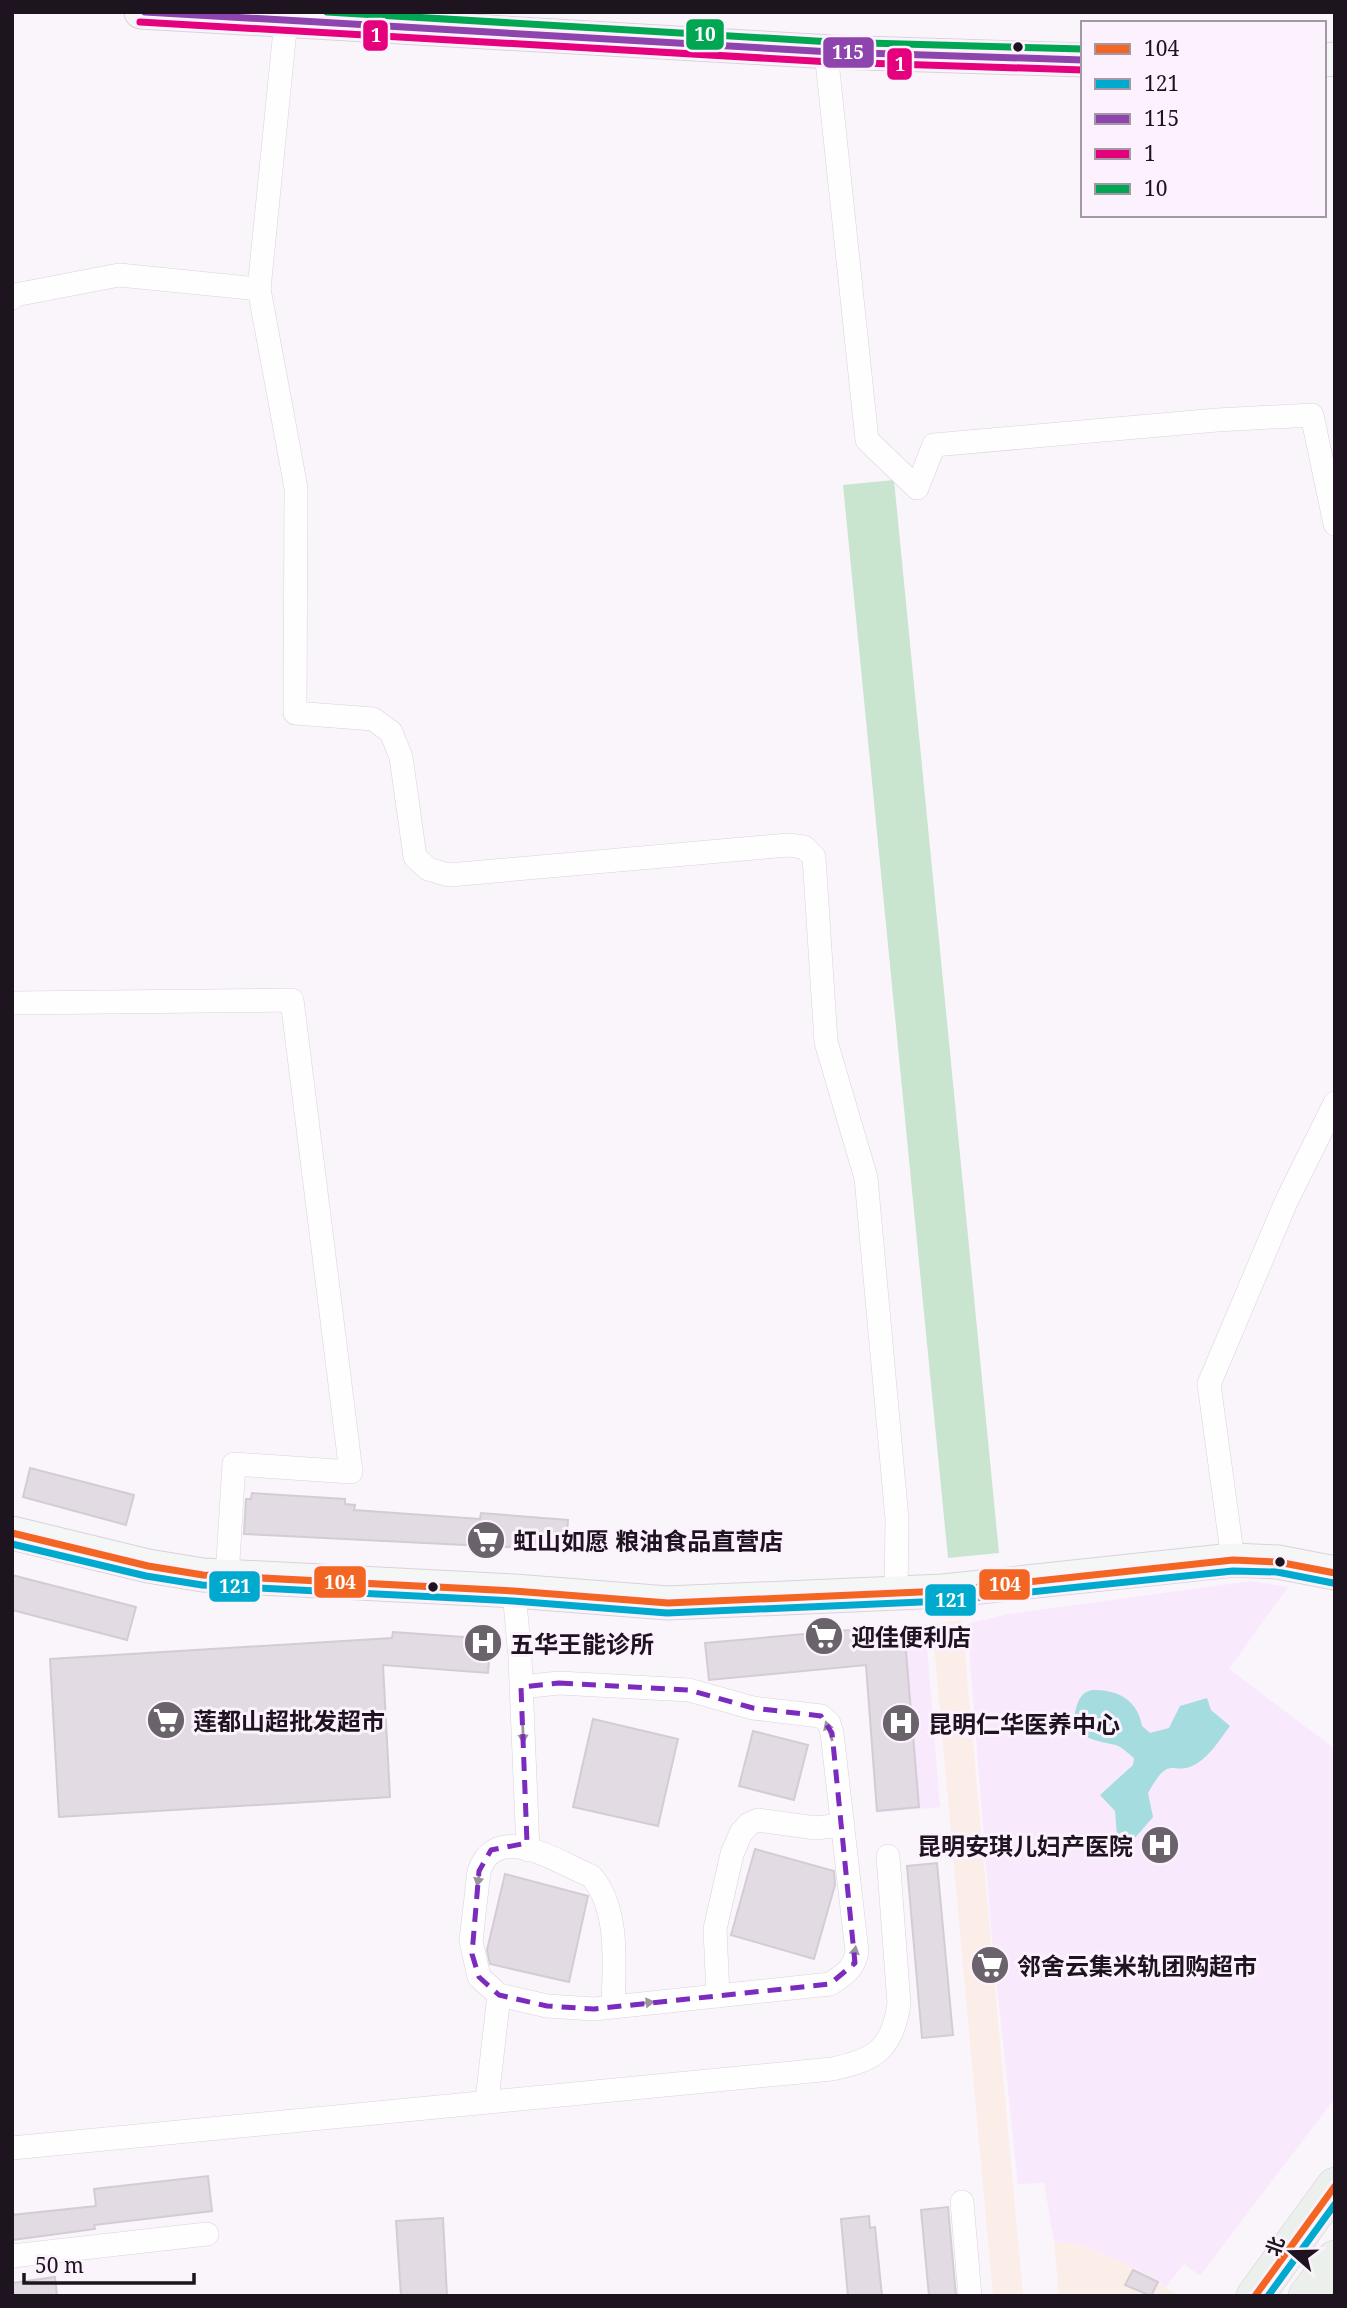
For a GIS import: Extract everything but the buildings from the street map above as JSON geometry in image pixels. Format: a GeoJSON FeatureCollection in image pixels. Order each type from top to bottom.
{"type":"FeatureCollection","features":[{"type":"Feature","properties":{"kind":"main road"},"geometry":{"type":"LineString","coordinates":[[1255,2296],[1335,2186]]}},
{"type":"Feature","properties":{"kind":"main road"},"geometry":{"type":"LineString","coordinates":[[1307,2296],[1335,2259]]}},
{"type":"Feature","properties":{"kind":"street"},"geometry":{"type":"LineString","coordinates":[[141,12],[826,52],[1081,60]]}},
{"type":"Feature","properties":{"kind":"street"},"geometry":{"type":"LineString","coordinates":[[541,12],[834,30],[1081,38]]}},
{"type":"Feature","properties":{"kind":"street"},"geometry":{"type":"LineString","coordinates":[[286,20],[259,289],[296,488],[295,713],[373,719],[391,732],[401,757],[415,856],[428,869],[449,875],[788,845],[804,847],[814,858],[826,1042],[866,1178],[897,1519],[896,1594]]}},
{"type":"Feature","properties":{"kind":"street"},"geometry":{"type":"LineString","coordinates":[[826,52],[867,440],[917,488],[934,445],[1204,421],[1312,415],[1335,524]]}},
{"type":"Feature","properties":{"kind":"street"},"geometry":{"type":"LineString","coordinates":[[13,296],[119,275],[259,289]]}},
{"type":"Feature","properties":{"kind":"street"},"geometry":{"type":"LineString","coordinates":[[12,1003],[292,1000],[351,1472],[234,1464],[227,1577]]}},
{"type":"Feature","properties":{"kind":"street"},"geometry":{"type":"LineString","coordinates":[[1233,1560],[1209,1384],[1286,1202],[1335,1103]]}},
{"type":"Feature","properties":{"kind":"street"},"geometry":{"type":"LineString","coordinates":[[12,1533],[148,1566],[227,1577],[514,1591],[668,1603],[896,1594],[1233,1560],[1278,1562],[1335,1573]]}},
{"type":"Feature","properties":{"kind":"street"},"geometry":{"type":"LineString","coordinates":[[514,1591],[522,1687],[528,1850]]}},
{"type":"Feature","properties":{"kind":"street"},"geometry":{"type":"LineString","coordinates":[[522,1687],[559,1683],[689,1690],[752,1708],[821,1716],[829,1723],[832,1733],[857,1952],[855,1963],[849,1972],[830,1984],[718,1996],[613,2006],[573,2009],[499,1995],[479,1977],[472,1954],[479,1871],[491,1850],[514,1844],[591,1876],[600,1885],[608,1913],[614,1954],[613,2006]]}},
{"type":"Feature","properties":{"kind":"street"},"geometry":{"type":"LineString","coordinates":[[718,1996],[715,1929],[732,1854],[741,1833],[749,1824],[758,1820],[816,1828],[843,1825]]}},
{"type":"Feature","properties":{"kind":"street"},"geometry":{"type":"LineString","coordinates":[[12,2148],[487,2100],[832,2069],[862,2063],[881,2050],[895,2028],[899,2004],[888,1856]]}},
{"type":"Feature","properties":{"kind":"street"},"geometry":{"type":"LineString","coordinates":[[487,2100],[499,1995]]}},
{"type":"Feature","properties":{"kind":"street"},"geometry":{"type":"LineString","coordinates":[[962,2202],[970,2296]]}},
{"type":"Feature","properties":{"kind":"street"},"geometry":{"type":"LineString","coordinates":[[12,2256],[207,2234]]}},
{"type":"Feature","properties":{"kind":"highlighted area"},"geometry":{"type":"Polygon","coordinates":[[[559,1683],[689,1690],[753,1708],[821,1716],[832,1733],[855,1963],[830,1984],[594,2009],[547,2006],[499,1995],[479,1977],[472,1954],[479,1871],[491,1850],[527,1843],[521,1687],[559,1683]]]}},
{"type":"Feature","properties":{"kind":"shaded area","name":"昆明安琪儿妇产医院"},"geometry":{"type":"Polygon","coordinates":[[[1252,1581],[1288,1587],[1229,1669],[1335,1749],[1335,2098],[1200,2276],[1184,2264],[1166,2287],[1137,2269],[1079,2244],[1054,2242],[1044,2183],[1018,2184],[992,1940],[967,1624],[1008,1614],[1252,1581]]]}},
{"type":"Feature","properties":{"kind":"shaded area"},"geometry":{"type":"Polygon","coordinates":[[[962,1620],[1023,2296],[993,2296],[932,1623],[962,1620]]]}},
{"type":"Feature","properties":{"kind":"shaded area","name":"昆明仁华医养中心"},"geometry":{"type":"Polygon","coordinates":[[[926,1633],[940,1807],[876,1813],[863,1639],[926,1633]]]}},
{"type":"Feature","properties":{"kind":"shaded area"},"geometry":{"type":"Polygon","coordinates":[[[1054,2242],[1079,2244],[1137,2269],[1179,2296],[1059,2296],[1054,2242]]]}},
{"type":"Feature","properties":{"kind":"green space"},"geometry":{"type":"Polygon","coordinates":[[[894,480],[999,1553],[948,1558],[843,485],[894,480]]]}},
{"type":"Feature","properties":{"kind":"water"},"geometry":{"type":"Polygon","coordinates":[[[1092,1690],[1110,1692],[1125,1698],[1136,1709],[1142,1726],[1150,1733],[1169,1728],[1180,1706],[1207,1698],[1211,1710],[1230,1726],[1201,1761],[1188,1768],[1167,1769],[1156,1780],[1148,1793],[1153,1817],[1127,1847],[1117,1836],[1115,1811],[1100,1795],[1133,1765],[1134,1758],[1118,1746],[1091,1739],[1079,1731],[1075,1724],[1077,1705],[1082,1695],[1092,1690]]]}},
{"type":"Feature","properties":{"kind":"transit line","name":"115"},"geometry":{"type":"LineString","coordinates":[[145,12],[832,52],[1081,60]]}},
{"type":"Feature","properties":{"kind":"transit line","name":"10"},"geometry":{"type":"LineString","coordinates":[[327,12],[832,42],[1081,49]]}},
{"type":"Feature","properties":{"kind":"transit line","name":"1"},"geometry":{"type":"LineString","coordinates":[[140,22],[831,62],[1081,70]]}},
{"type":"Feature","properties":{"kind":"transit line","name":"104"},"geometry":{"type":"LineString","coordinates":[[12,1533],[148,1566],[203,1575],[514,1591],[668,1603],[943,1591],[1233,1560],[1278,1562],[1335,1573]]}},
{"type":"Feature","properties":{"kind":"transit line","name":"121"},"geometry":{"type":"LineString","coordinates":[[12,1544],[146,1576],[202,1585],[513,1601],[667,1613],[944,1601],[1233,1571],[1277,1572],[1333,1583]]}},
{"type":"Feature","properties":{"kind":"transit line","name":"104"},"geometry":{"type":"LineString","coordinates":[[1255,2296],[1335,2186]]}},
{"type":"Feature","properties":{"kind":"transit line","name":"121"},"geometry":{"type":"LineString","coordinates":[[1268,2296],[1335,2204]]}},
{"type":"Feature","properties":{"kind":"place","name":"虹山如愿 粮油食品直营店"},"geometry":{"type":"Point","coordinates":[486,1540]}},
{"type":"Feature","properties":{"kind":"place","name":"迎佳便利店"},"geometry":{"type":"Point","coordinates":[824,1636]}},
{"type":"Feature","properties":{"kind":"place","name":"五华王能诊所"},"geometry":{"type":"Point","coordinates":[483,1643]}},
{"type":"Feature","properties":{"kind":"place","name":"莲都山超批发超市"},"geometry":{"type":"Point","coordinates":[166,1720]}},
{"type":"Feature","properties":{"kind":"place","name":"昆明仁华医养中心"},"geometry":{"type":"Point","coordinates":[901,1723]}},
{"type":"Feature","properties":{"kind":"place","name":"昆明安琪儿妇产医院"},"geometry":{"type":"Point","coordinates":[1160,1845]}},
{"type":"Feature","properties":{"kind":"place","name":"邻舍云集米轨团购超市"},"geometry":{"type":"Point","coordinates":[990,1965]}}]}
